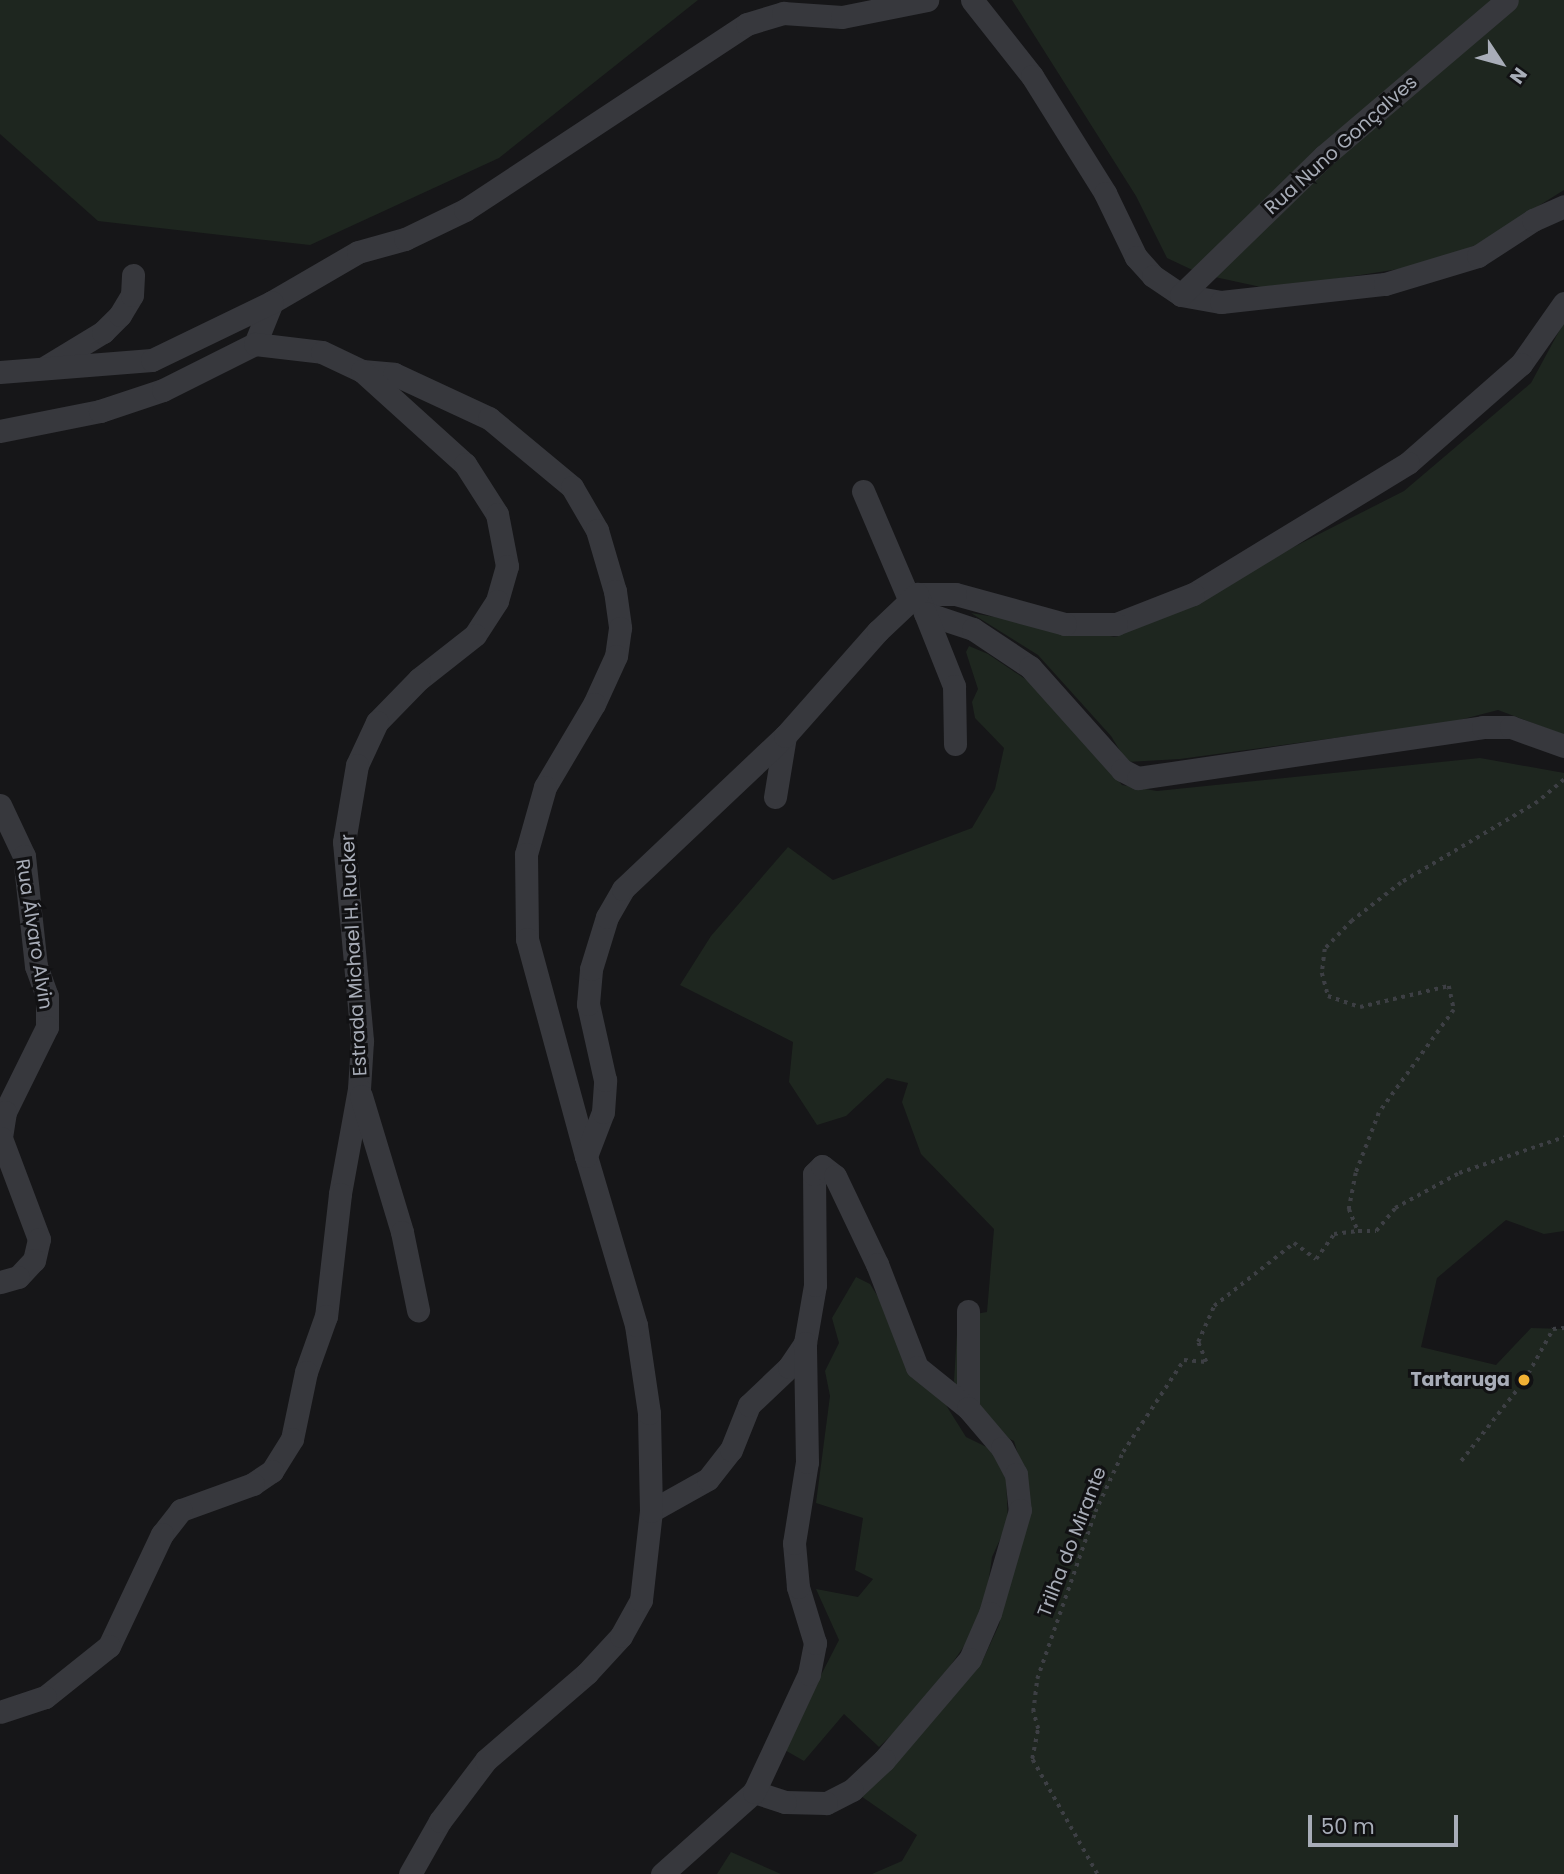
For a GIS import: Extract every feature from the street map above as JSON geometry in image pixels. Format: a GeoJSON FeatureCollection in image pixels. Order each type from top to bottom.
{"type":"FeatureCollection","features":[{"type":"Feature","properties":{"kind":"street"},"geometry":{"type":"LineString","coordinates":[[0,372],[47,366],[118,366],[152,360],[272,302],[358,253],[405,239],[465,210],[747,24],[783,13],[842,17],[927,0]]}},
{"type":"Feature","properties":{"kind":"street"},"geometry":{"type":"LineString","coordinates":[[972,0],[1032,76],[1105,193],[1136,257],[1181,295],[1222,302],[1397,281],[1478,256],[1533,220],[1564,206]]}},
{"type":"Feature","properties":{"kind":"street","name":"Rua Nuno Gonçalves"},"geometry":{"type":"LineString","coordinates":[[1181,295],[1324,156],[1507,0]]}},
{"type":"Feature","properties":{"kind":"street"},"geometry":{"type":"LineString","coordinates":[[47,366],[103,332],[120,315],[132,295],[133,275]]}},
{"type":"Feature","properties":{"kind":"street"},"geometry":{"type":"LineString","coordinates":[[0,431],[100,411],[163,390],[255,344],[272,302]]}},
{"type":"Feature","properties":{"kind":"street"},"geometry":{"type":"LineString","coordinates":[[586,1156],[603,1112],[605,1080],[588,1004],[591,969],[607,917],[623,889],[785,736],[917,602],[955,594],[1065,624],[1116,624],[1193,594],[1408,463],[1521,364],[1564,303]]}},
{"type":"Feature","properties":{"kind":"street","name":"Estrada Michael H. Rucker"},"geometry":{"type":"LineString","coordinates":[[0,1712],[46,1698],[109,1646],[162,1534],[181,1510],[253,1483],[272,1471],[292,1440],[306,1372],[326,1316],[340,1194],[359,1089],[362,1041],[344,842],[357,765],[377,722],[419,679],[475,635],[497,601],[507,566],[497,514],[464,464],[362,371],[322,352],[255,344]]}},
{"type":"Feature","properties":{"kind":"street"},"geometry":{"type":"LineString","coordinates":[[362,371],[394,374],[489,418],[572,487],[597,530],[615,591],[620,628],[617,656],[594,704],[545,787],[526,853],[527,939],[586,1156],[636,1325],[649,1413],[651,1511],[641,1600],[621,1636],[587,1673],[486,1760],[440,1821],[410,1874]]}},
{"type":"Feature","properties":{"kind":"street"},"geometry":{"type":"LineString","coordinates":[[863,491],[954,685],[955,744]]}},
{"type":"Feature","properties":{"kind":"street"},"geometry":{"type":"LineString","coordinates":[[917,602],[1002,644],[1065,702],[1122,771],[1139,778],[1483,727],[1511,727],[1564,746]]}},
{"type":"Feature","properties":{"kind":"street"},"geometry":{"type":"LineString","coordinates":[[775,797],[785,736]]}},
{"type":"Feature","properties":{"kind":"street","name":"Rua Álvaro Alvin"},"geometry":{"type":"LineString","coordinates":[[0,805],[24,856],[36,966],[47,996],[47,1027],[5,1112],[1,1138],[38,1239],[34,1260],[18,1277],[0,1282]]}},
{"type":"Feature","properties":{"kind":"street"},"geometry":{"type":"LineString","coordinates":[[359,1089],[402,1232],[418,1310]]}},
{"type":"Feature","properties":{"kind":"street"},"geometry":{"type":"LineString","coordinates":[[662,1874],[754,1792],[809,1674],[814,1643],[798,1587],[793,1543],[807,1462],[805,1343],[815,1285],[814,1174],[822,1166],[835,1176],[877,1264],[917,1367],[968,1408],[1002,1448],[1016,1474],[1020,1510],[990,1612],[970,1659],[943,1696],[852,1790],[826,1803],[785,1802],[754,1792]]}},
{"type":"Feature","properties":{"kind":"street"},"geometry":{"type":"LineString","coordinates":[[968,1311],[968,1408]]}},
{"type":"Feature","properties":{"kind":"street"},"geometry":{"type":"LineString","coordinates":[[651,1511],[708,1479],[731,1450],[748,1405],[789,1367],[805,1343]]}},
{"type":"Feature","properties":{"kind":"path"},"geometry":{"type":"LineString","coordinates":[[1564,780],[1538,803],[1401,883],[1352,921],[1325,949],[1322,973],[1328,996],[1360,1007],[1449,986],[1454,1010],[1379,1112],[1356,1173],[1349,1209],[1359,1231],[1376,1231],[1395,1208],[1459,1173],[1564,1137]]}},
{"type":"Feature","properties":{"kind":"path","name":"Trilha do Mirante"},"geometry":{"type":"LineString","coordinates":[[1097,1874],[1032,1759],[1038,1729],[1033,1712],[1037,1679],[1095,1512],[1123,1452],[1184,1360],[1206,1362],[1198,1342],[1214,1306],[1294,1243],[1316,1259],[1334,1234],[1359,1231]]}},
{"type":"Feature","properties":{"kind":"path"},"geometry":{"type":"LineString","coordinates":[[1461,1461],[1524,1381],[1553,1329],[1564,1328]]}},
{"type":"Feature","properties":{"kind":"shaded area"},"geometry":{"type":"Polygon","coordinates":[[[0,0],[698,0],[499,158],[310,245],[98,221],[0,134],[0,0]]]}},
{"type":"Feature","properties":{"kind":"shaded area"},"geometry":{"type":"Polygon","coordinates":[[[1012,0],[1564,0],[1564,190],[1476,245],[1425,265],[1270,289],[1201,274],[1167,258],[1136,196],[1012,0]]]}},
{"type":"Feature","properties":{"kind":"shaded area"},"geometry":{"type":"Polygon","coordinates":[[[1564,322],[1564,735],[1498,710],[1452,722],[1180,759],[1127,762],[1111,736],[1038,655],[971,613],[1116,637],[1404,491],[1531,383],[1564,322]]]}},
{"type":"Feature","properties":{"kind":"shaded area"},"geometry":{"type":"Polygon","coordinates":[[[969,646],[988,654],[1052,697],[1122,785],[1157,791],[1480,758],[1564,773],[1564,1231],[1544,1234],[1506,1220],[1437,1278],[1421,1347],[1496,1365],[1531,1328],[1564,1329],[1564,1874],[872,1874],[902,1861],[917,1835],[858,1794],[980,1666],[999,1625],[1027,1485],[1014,1441],[980,1426],[954,1381],[958,1317],[987,1312],[994,1229],[921,1154],[902,1102],[908,1083],[887,1078],[846,1116],[817,1125],[789,1082],[793,1042],[680,985],[711,936],[788,847],[833,880],[972,828],[995,789],[1004,748],[975,718],[972,702],[978,689],[966,652],[969,646]]]}},
{"type":"Feature","properties":{"kind":"shaded area"},"geometry":{"type":"Polygon","coordinates":[[[856,1277],[870,1284],[966,1437],[1005,1456],[1008,1522],[992,1557],[983,1619],[923,1705],[879,1747],[844,1714],[804,1761],[783,1749],[839,1640],[816,1589],[858,1597],[873,1579],[855,1570],[863,1518],[816,1503],[830,1396],[825,1371],[839,1343],[832,1318],[856,1277]]]}},
{"type":"Feature","properties":{"kind":"shaded area"},"geometry":{"type":"Polygon","coordinates":[[[731,1852],[781,1874],[717,1874],[731,1852]]]}},
{"type":"Feature","properties":{"kind":"place","name":"Tartaruga"},"geometry":{"type":"Point","coordinates":[1524,1380]}}]}
